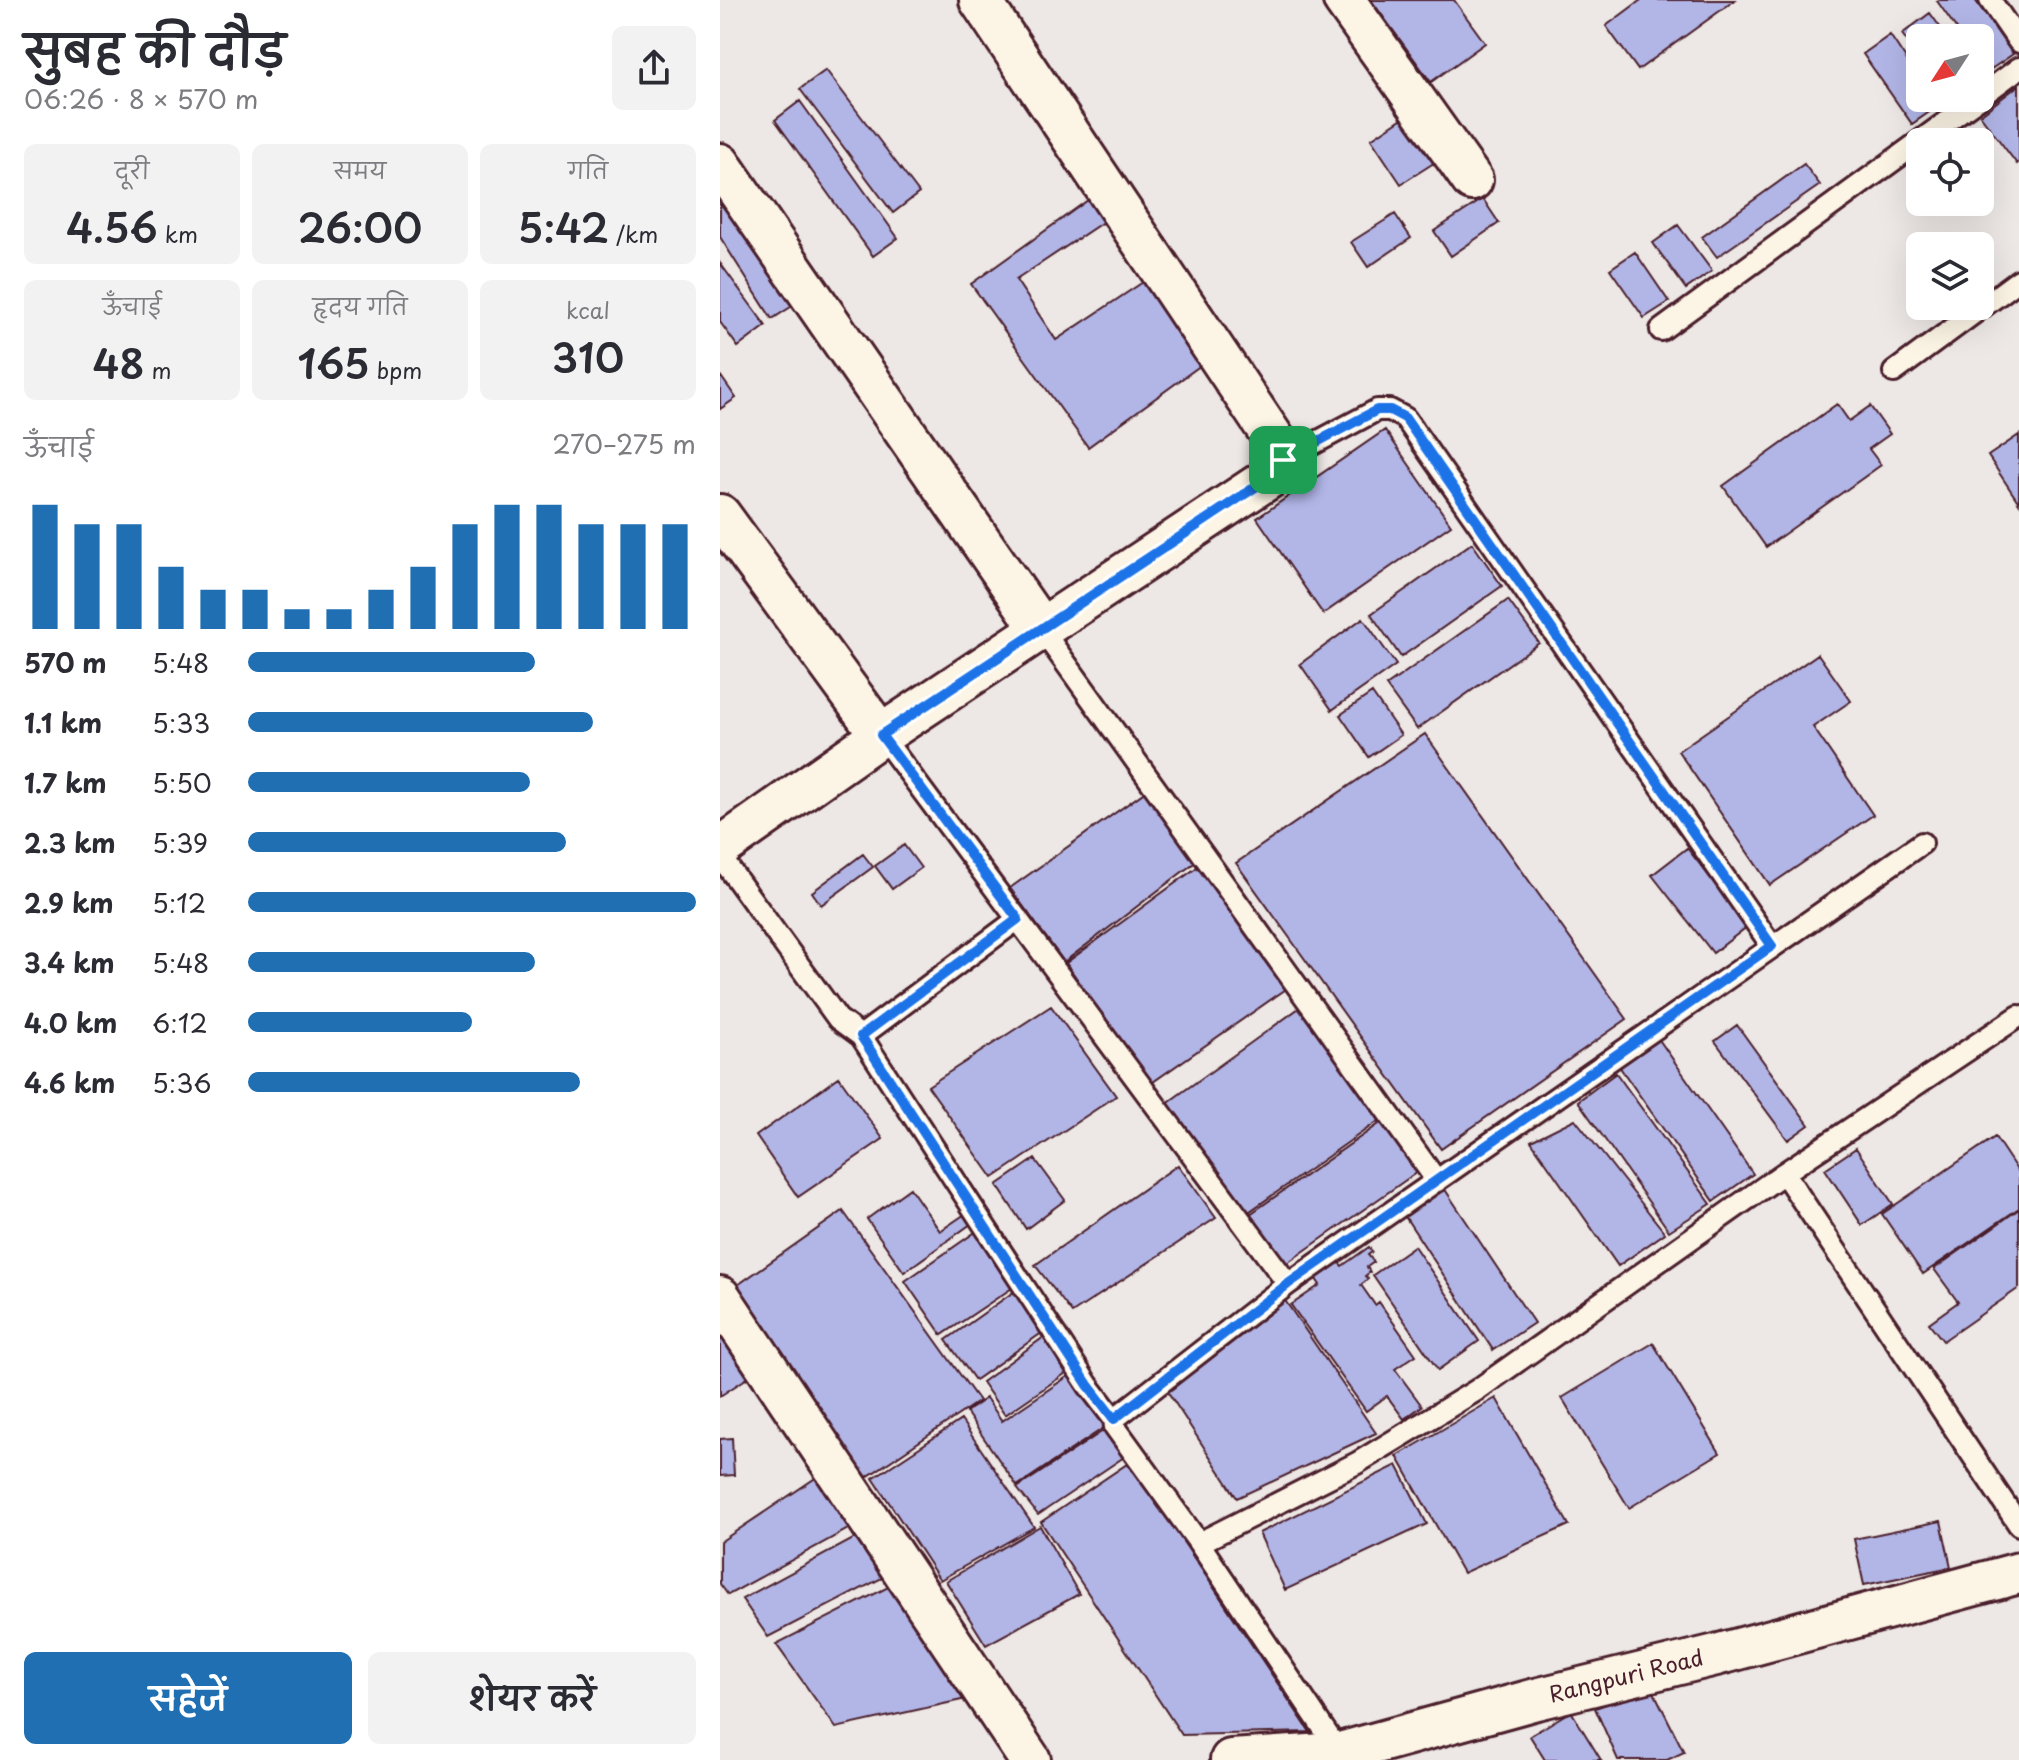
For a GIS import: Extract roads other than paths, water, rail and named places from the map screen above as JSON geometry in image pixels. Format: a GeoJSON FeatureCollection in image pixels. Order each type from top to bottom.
{"type":"FeatureCollection","features":[{"type":"Feature","properties":{"kind":"street"},"geometry":{"type":"LineString","coordinates":[[720,848],[881,735],[1275,474],[1283,460],[1280,448],[980,0]]}},
{"type":"Feature","properties":{"kind":"street"},"geometry":{"type":"LineString","coordinates":[[1344,0],[1472,180]]}},
{"type":"Feature","properties":{"kind":"street"},"geometry":{"type":"LineString","coordinates":[[720,164],[1042,630]]}},
{"type":"Feature","properties":{"kind":"street"},"geometry":{"type":"LineString","coordinates":[[720,515],[881,735]]}},
{"type":"Feature","properties":{"kind":"street"},"geometry":{"type":"LineString","coordinates":[[720,1297],[1030,1760]]}},
{"type":"Feature","properties":{"kind":"street","name":"Rangpuri Road"},"geometry":{"type":"LineString","coordinates":[[1231,1760],[1342,1757],[1536,1699],[1716,1655],[2019,1573]]}},
{"type":"Feature","properties":{"kind":"lane"},"geometry":{"type":"LineString","coordinates":[[1990,0],[2017,36]]}},
{"type":"Feature","properties":{"kind":"lane"},"geometry":{"type":"LineString","coordinates":[[1994,87],[2019,68]]}},
{"type":"Feature","properties":{"kind":"lane"},"geometry":{"type":"LineString","coordinates":[[1661,330],[1960,112]]}},
{"type":"Feature","properties":{"kind":"lane"},"geometry":{"type":"LineString","coordinates":[[1894,372],[2019,280]]}},
{"type":"Feature","properties":{"kind":"lane"},"geometry":{"type":"LineString","coordinates":[[1283,460],[1377,410],[1390,410],[1405,418],[1772,946]]}},
{"type":"Feature","properties":{"kind":"lane"},"geometry":{"type":"LineString","coordinates":[[1042,630],[1437,1181]]}},
{"type":"Feature","properties":{"kind":"lane"},"geometry":{"type":"LineString","coordinates":[[881,735],[1288,1284]]}},
{"type":"Feature","properties":{"kind":"lane"},"geometry":{"type":"LineString","coordinates":[[1114,1419],[1288,1284],[1922,843]]}},
{"type":"Feature","properties":{"kind":"lane"},"geometry":{"type":"LineString","coordinates":[[720,856],[838,1019],[861,1036],[1088,1385],[1114,1419],[1115,1427],[1199,1543],[1342,1757]]}},
{"type":"Feature","properties":{"kind":"lane"},"geometry":{"type":"LineString","coordinates":[[861,1036],[1018,919]]}},
{"type":"Feature","properties":{"kind":"lane"},"geometry":{"type":"LineString","coordinates":[[1199,1543],[1357,1463],[1477,1390],[1784,1173],[2019,1016]]}},
{"type":"Feature","properties":{"kind":"lane"},"geometry":{"type":"LineString","coordinates":[[1784,1173],[2019,1525]]}}]}
